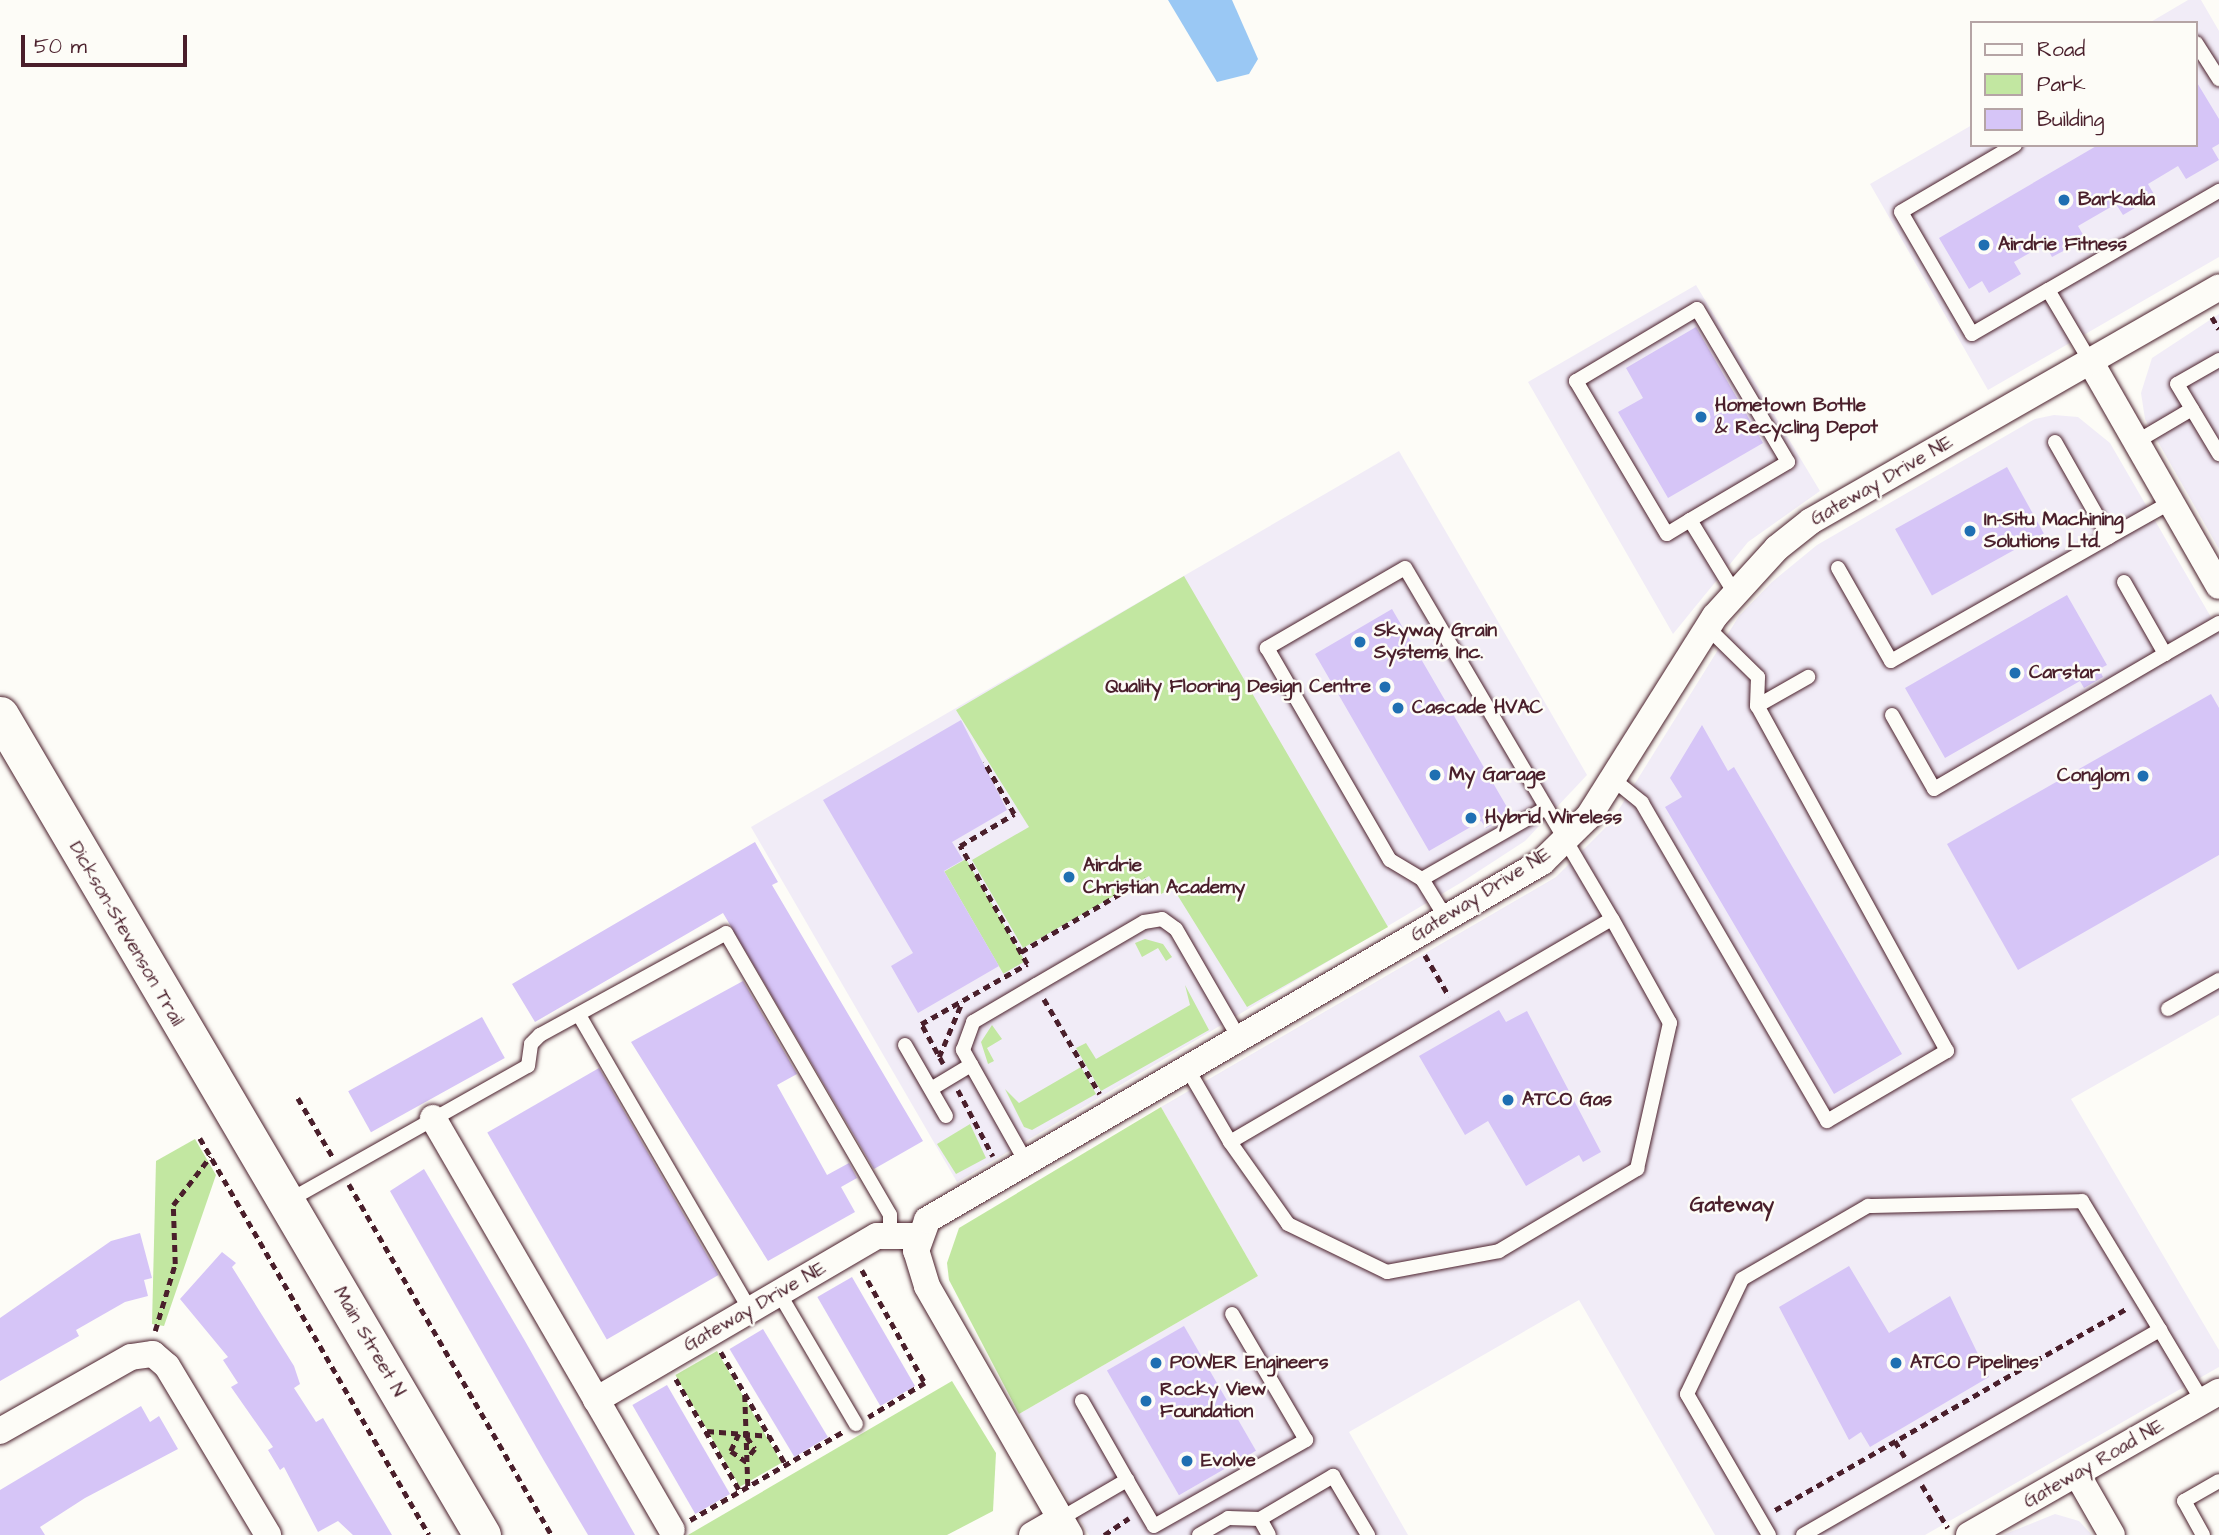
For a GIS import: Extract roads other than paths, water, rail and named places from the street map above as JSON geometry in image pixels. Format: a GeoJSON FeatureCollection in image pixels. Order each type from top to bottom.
{"type":"FeatureCollection","features":[{"type":"Feature","properties":{"kind":"street","name":"Gateway Drive NE"},"geometry":{"type":"LineString","coordinates":[[596,1400],[877,1236],[919,1236],[927,1220],[1446,918],[1565,841],[1614,780],[1709,628],[1734,593],[1811,521],[2219,287]]}},
{"type":"Feature","properties":{"kind":"street"},"geometry":{"type":"LineString","coordinates":[[2091,361],[2171,502],[2215,569]]}},
{"type":"Feature","properties":{"kind":"street","name":"Dickson-Stevenson Trail"},"geometry":{"type":"LineString","coordinates":[[0,715],[256,1150]]}},
{"type":"Feature","properties":{"kind":"street"},"geometry":{"type":"LineString","coordinates":[[433,1118],[672,1530]]}},
{"type":"Feature","properties":{"kind":"street","name":"Main Street N"},"geometry":{"type":"LineString","coordinates":[[256,1150],[482,1535]]}},
{"type":"Feature","properties":{"kind":"street"},"geometry":{"type":"LineString","coordinates":[[919,1236],[916,1251],[927,1286],[1065,1527],[1032,1535]]}},
{"type":"Feature","properties":{"kind":"street"},"geometry":{"type":"LineString","coordinates":[[0,1431],[131,1357],[147,1355],[167,1366],[268,1535]]}},
{"type":"Feature","properties":{"kind":"street","name":"Gateway Road NE"},"geometry":{"type":"LineString","coordinates":[[1969,1535],[2211,1397]]}},
{"type":"Feature","properties":{"kind":"street"},"geometry":{"type":"LineString","coordinates":[[2077,1474],[2112,1535]]}},
{"type":"Feature","properties":{"kind":"lane"},"geometry":{"type":"LineString","coordinates":[[2198,46],[2219,79]]}},
{"type":"Feature","properties":{"kind":"lane"},"geometry":{"type":"LineString","coordinates":[[2012,147],[1901,212],[1972,334],[2219,191]]}},
{"type":"Feature","properties":{"kind":"lane"},"geometry":{"type":"LineString","coordinates":[[2048,290],[2091,361]]}},
{"type":"Feature","properties":{"kind":"lane"},"geometry":{"type":"LineString","coordinates":[[1698,309],[1788,462],[1690,520],[1667,534],[1576,381],[1698,309]]}},
{"type":"Feature","properties":{"kind":"lane"},"geometry":{"type":"LineString","coordinates":[[2219,360],[2178,384],[2219,454]]}},
{"type":"Feature","properties":{"kind":"lane"},"geometry":{"type":"LineString","coordinates":[[2136,442],[2192,409]]}},
{"type":"Feature","properties":{"kind":"lane"},"geometry":{"type":"LineString","coordinates":[[2054,442],[2109,537]]}},
{"type":"Feature","properties":{"kind":"lane"},"geometry":{"type":"LineString","coordinates":[[1838,568],[1891,662],[2171,502]]}},
{"type":"Feature","properties":{"kind":"lane"},"geometry":{"type":"LineString","coordinates":[[1690,520],[1734,593]]}},
{"type":"Feature","properties":{"kind":"lane"},"geometry":{"type":"LineString","coordinates":[[1187,1068],[1230,1142],[1288,1224],[1387,1272],[1499,1251],[1637,1169],[1670,1023],[1612,919],[1405,568],[1267,648],[1390,860],[1422,879],[1446,918]]}},
{"type":"Feature","properties":{"kind":"lane"},"geometry":{"type":"LineString","coordinates":[[2123,582],[2165,654]]}},
{"type":"Feature","properties":{"kind":"lane"},"geometry":{"type":"LineString","coordinates":[[1892,715],[1934,789],[2219,623]]}},
{"type":"Feature","properties":{"kind":"lane"},"geometry":{"type":"LineString","coordinates":[[1614,780],[1642,803],[1827,1121],[1947,1051],[1757,706],[1758,677],[1709,628]]}},
{"type":"Feature","properties":{"kind":"lane"},"geometry":{"type":"LineString","coordinates":[[1757,706],[1808,677]]}},
{"type":"Feature","properties":{"kind":"lane"},"geometry":{"type":"LineString","coordinates":[[1422,879],[1546,808]]}},
{"type":"Feature","properties":{"kind":"lane"},"geometry":{"type":"LineString","coordinates":[[1015,1169],[963,1050],[973,1022],[1036,985],[1144,922],[1162,919],[1176,929],[1239,1038]]}},
{"type":"Feature","properties":{"kind":"lane"},"geometry":{"type":"LineString","coordinates":[[1230,1142],[1612,919]]}},
{"type":"Feature","properties":{"kind":"lane"},"geometry":{"type":"LineString","coordinates":[[286,1202],[339,1168],[528,1066],[531,1044],[726,933],[890,1215],[890,1236]]}},
{"type":"Feature","properties":{"kind":"lane"},"geometry":{"type":"LineString","coordinates":[[2168,1009],[2219,980]]}},
{"type":"Feature","properties":{"kind":"lane"},"geometry":{"type":"LineString","coordinates":[[579,1016],[750,1310]]}},
{"type":"Feature","properties":{"kind":"lane"},"geometry":{"type":"LineString","coordinates":[[905,1045],[946,1116]]}},
{"type":"Feature","properties":{"kind":"lane"},"geometry":{"type":"LineString","coordinates":[[931,1089],[971,1065]]}},
{"type":"Feature","properties":{"kind":"lane"},"geometry":{"type":"LineString","coordinates":[[1769,1535],[1687,1394],[1742,1279],[1868,1206],[2082,1201],[2160,1330],[2211,1397]]}},
{"type":"Feature","properties":{"kind":"lane"},"geometry":{"type":"LineString","coordinates":[[779,1293],[856,1424]]}},
{"type":"Feature","properties":{"kind":"lane"},"geometry":{"type":"LineString","coordinates":[[1082,1401],[1154,1526],[1307,1440],[1232,1314]]}},
{"type":"Feature","properties":{"kind":"lane"},"geometry":{"type":"LineString","coordinates":[[1803,1535],[2160,1330]]}},
{"type":"Feature","properties":{"kind":"lane"},"geometry":{"type":"LineString","coordinates":[[1199,1535],[1228,1518],[1260,1519],[1333,1476],[1368,1535]]}},
{"type":"Feature","properties":{"kind":"lane"},"geometry":{"type":"LineString","coordinates":[[1065,1527],[1127,1480]]}},
{"type":"Feature","properties":{"kind":"lane"},"geometry":{"type":"LineString","coordinates":[[2203,1535],[2184,1501],[2219,1481]]}},
{"type":"Feature","properties":{"kind":"lane"},"geometry":{"type":"LineString","coordinates":[[1260,1519],[1269,1535]]}},
{"type":"Feature","properties":{"kind":"water"},"geometry":{"type":"Polygon","coordinates":[[[1168,0],[1232,0],[1258,59],[1249,74],[1217,82],[1168,0]]]}},
{"type":"Feature","properties":{"kind":"place","name":"Barkadia"},"geometry":{"type":"Point","coordinates":[2064,200]}},
{"type":"Feature","properties":{"kind":"place","name":"Airdrie Fitness"},"geometry":{"type":"Point","coordinates":[1984,245]}},
{"type":"Feature","properties":{"kind":"place","name":"Hometown Bottle & Recycling Depot"},"geometry":{"type":"Point","coordinates":[1701,417]}},
{"type":"Feature","properties":{"kind":"place","name":"In-Situ Machining Solutions Ltd."},"geometry":{"type":"Point","coordinates":[1970,531]}},
{"type":"Feature","properties":{"kind":"place","name":"Skyway Grain Systems Inc."},"geometry":{"type":"Point","coordinates":[1360,642]}},
{"type":"Feature","properties":{"kind":"place","name":"Carstar"},"geometry":{"type":"Point","coordinates":[2015,673]}},
{"type":"Feature","properties":{"kind":"place","name":"Quality Flooring Design Centre"},"geometry":{"type":"Point","coordinates":[1385,687]}},
{"type":"Feature","properties":{"kind":"place","name":"Cascade HVAC"},"geometry":{"type":"Point","coordinates":[1398,708]}},
{"type":"Feature","properties":{"kind":"place","name":"My Garage"},"geometry":{"type":"Point","coordinates":[1435,775]}},
{"type":"Feature","properties":{"kind":"place","name":"Conglom"},"geometry":{"type":"Point","coordinates":[2143,776]}},
{"type":"Feature","properties":{"kind":"place","name":"Hybrid Wireless"},"geometry":{"type":"Point","coordinates":[1471,818]}},
{"type":"Feature","properties":{"kind":"place","name":"Airdrie Christian Academy"},"geometry":{"type":"Point","coordinates":[1069,877]}},
{"type":"Feature","properties":{"kind":"place","name":"ATCO Gas"},"geometry":{"type":"Point","coordinates":[1508,1100]}},
{"type":"Feature","properties":{"kind":"place","name":"POWER Engineers"},"geometry":{"type":"Point","coordinates":[1156,1363]}},
{"type":"Feature","properties":{"kind":"place","name":"ATCO Pipelines"},"geometry":{"type":"Point","coordinates":[1896,1363]}},
{"type":"Feature","properties":{"kind":"place","name":"Rocky View Foundation"},"geometry":{"type":"Point","coordinates":[1146,1401]}},
{"type":"Feature","properties":{"kind":"place","name":"Evolve"},"geometry":{"type":"Point","coordinates":[1187,1461]}},
{"type":"Feature","properties":{"kind":"district","name":"Gateway"},"geometry":{"type":"Point","coordinates":[1732,1205]}}]}
